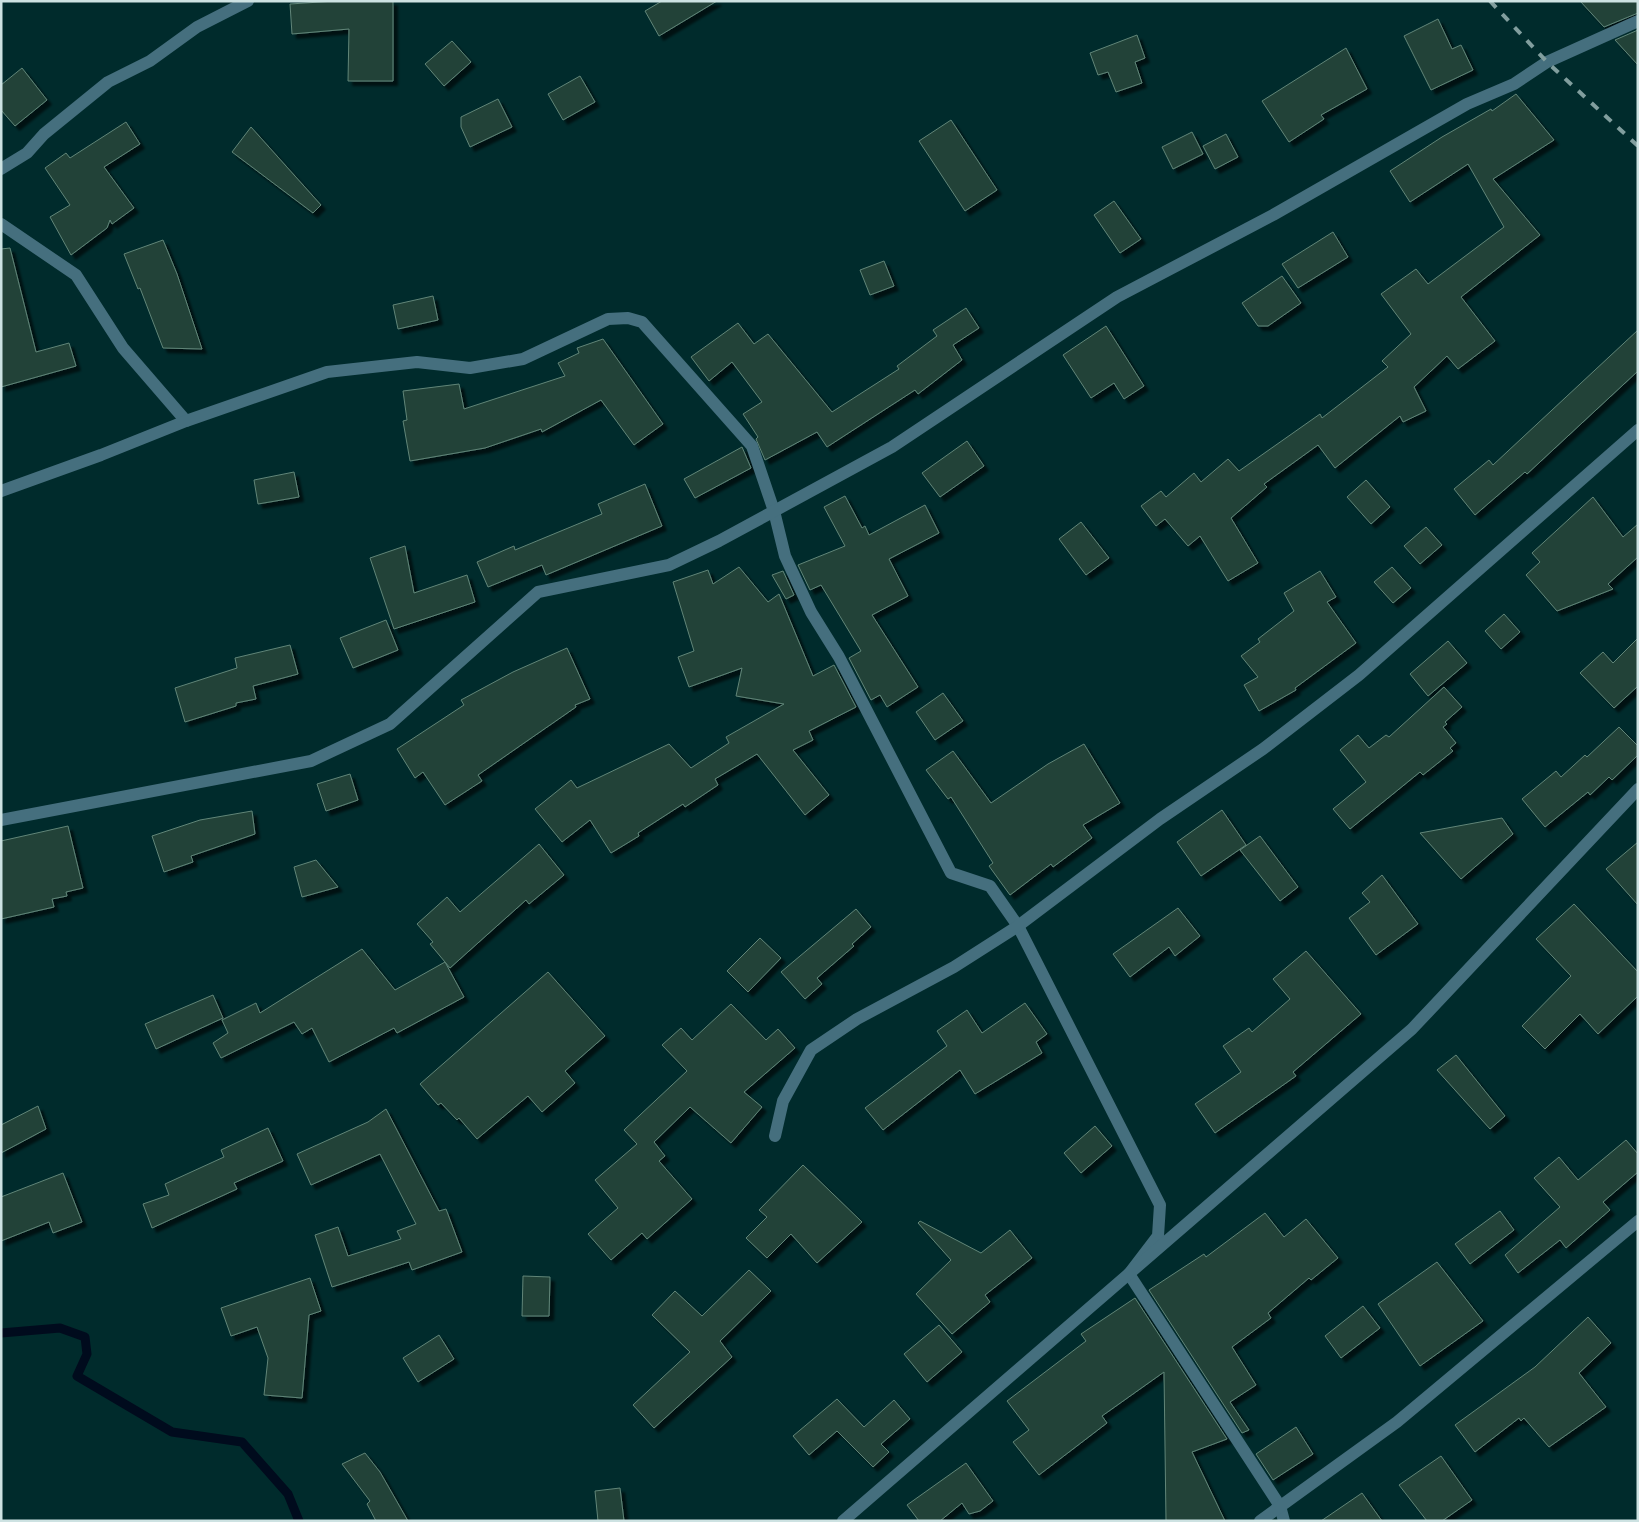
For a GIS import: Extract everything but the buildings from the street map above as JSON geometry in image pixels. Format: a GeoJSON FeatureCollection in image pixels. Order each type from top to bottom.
{"type":"FeatureCollection","features":[{"type":"Feature","properties":{"kind":"street"},"geometry":{"type":"LineString","coordinates":[[1,169],[27,152],[44,134],[108,82],[150,61],[197,27],[248,1]]}},
{"type":"Feature","properties":{"kind":"street"},"geometry":{"type":"LineString","coordinates":[[1,820],[311,761],[390,724],[538,592],[668,565],[774,511],[892,447],[1117,297],[1273,215],[1467,104],[1514,84],[1547,62],[1638,21]]}},
{"type":"Feature","properties":{"kind":"street"},"geometry":{"type":"LineString","coordinates":[[1,224],[76,275],[123,348],[186,421]]}},
{"type":"Feature","properties":{"kind":"street"},"geometry":{"type":"LineString","coordinates":[[1,491],[101,455],[186,421],[327,372],[417,362],[470,368],[523,359],[608,319],[628,318],[642,322],[752,446],[774,511],[785,556],[811,612],[839,657],[952,872],[990,886],[1018,926],[1160,1205],[1158,1236],[1129,1274]]}},
{"type":"Feature","properties":{"kind":"street"},"geometry":{"type":"LineString","coordinates":[[775,1136],[783,1101],[811,1050],[857,1019],[954,967],[1018,926],[1160,819],[1264,749],[1359,675],[1638,430]]}},
{"type":"Feature","properties":{"kind":"street"},"geometry":{"type":"LineString","coordinates":[[843,1521],[1412,1029],[1638,789]]}},
{"type":"Feature","properties":{"kind":"street"},"geometry":{"type":"LineString","coordinates":[[1260,1521],[1397,1422],[1638,1221]]}},
{"type":"Feature","properties":{"kind":"street"},"geometry":{"type":"LineString","coordinates":[[1129,1274],[1280,1506],[1284,1521]]}},
{"type":"Feature","properties":{"kind":"waterway"},"geometry":{"type":"LineString","coordinates":[[1,1333],[60,1328],[85,1337],[87,1354],[77,1376],[172,1432],[242,1442],[288,1494],[299,1521]]}},
{"type":"Feature","properties":{"kind":"railway"},"geometry":{"type":"LineString","coordinates":[[1490,1],[1547,62],[1638,146]]}}]}
